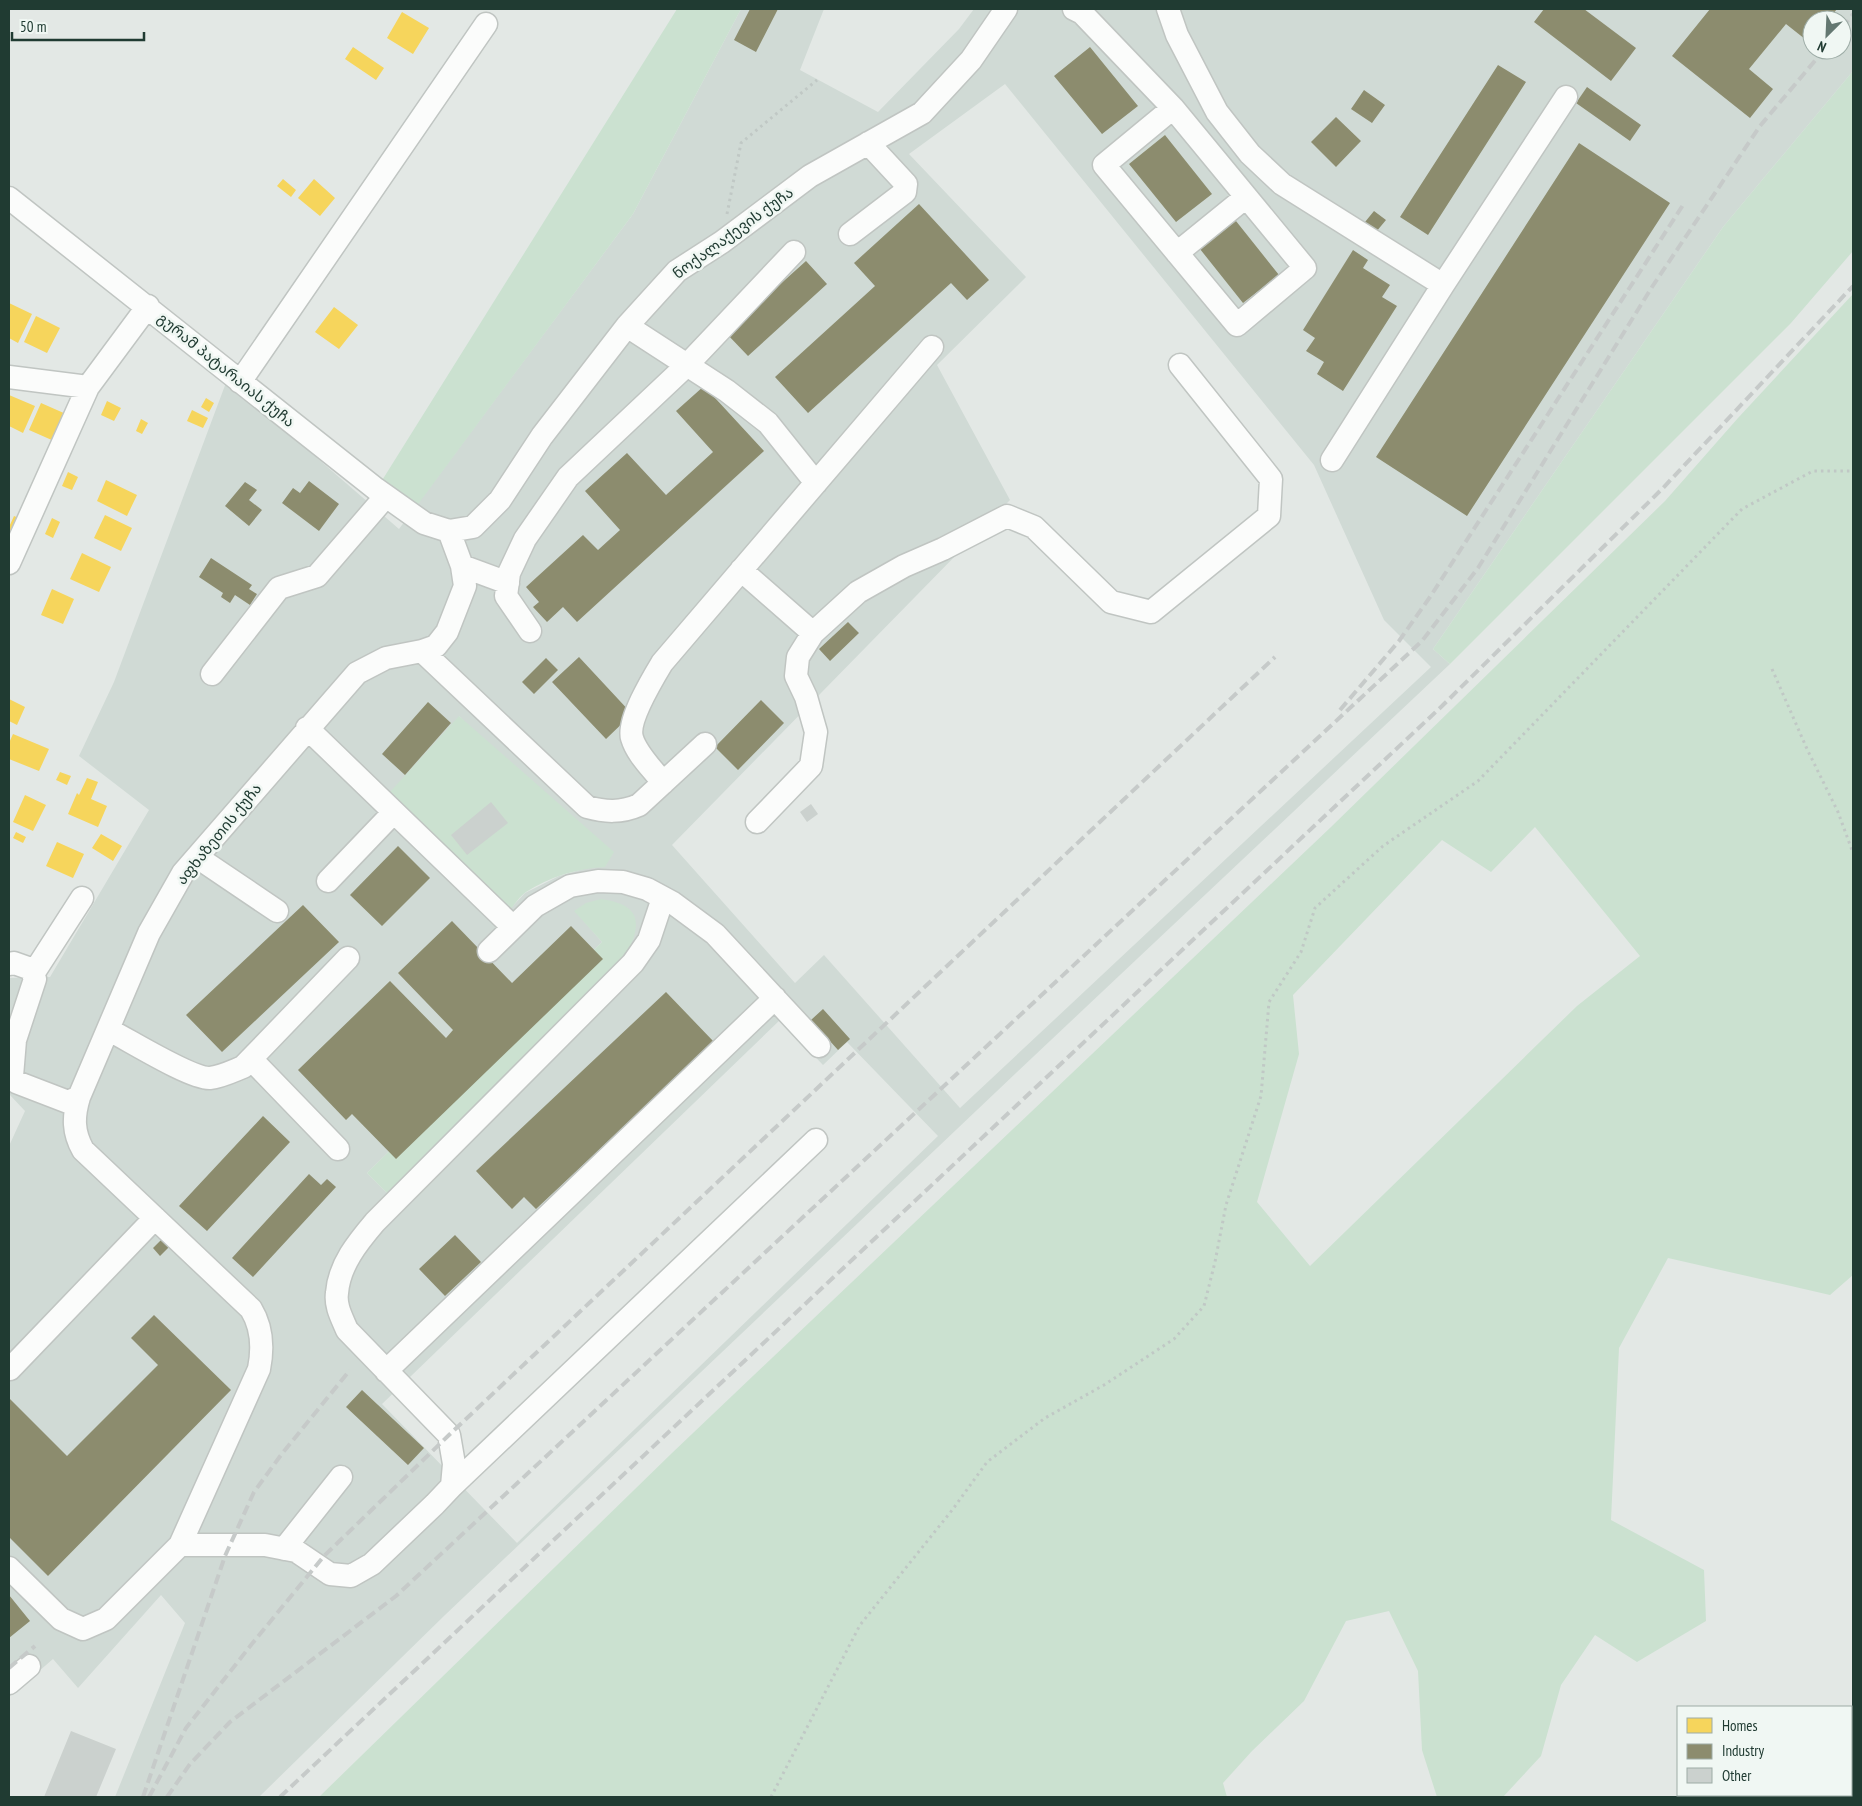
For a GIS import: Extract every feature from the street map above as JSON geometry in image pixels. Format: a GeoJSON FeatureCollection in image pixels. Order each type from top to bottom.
{"type":"FeatureCollection","features":[{"type":"Feature","properties":{"kind":"street","name":"ნოქალაქევის ქუჩა"},"geometry":{"type":"LineString","coordinates":[[450,532],[473,527],[500,500],[542,436],[627,326],[677,271],[722,242],[810,176],[922,113],[971,60],[1006,9]]}},
{"type":"Feature","properties":{"kind":"street"},"geometry":{"type":"LineString","coordinates":[[1074,9],[1082,13],[1172,108],[1305,268],[1236,325],[1104,165],[1172,108]]}},
{"type":"Feature","properties":{"kind":"street"},"geometry":{"type":"LineString","coordinates":[[1168,9],[1177,35],[1216,112],[1250,154],[1282,184],[1443,285]]}},
{"type":"Feature","properties":{"kind":"street"},"geometry":{"type":"LineString","coordinates":[[240,382],[486,24]]}},
{"type":"Feature","properties":{"kind":"street"},"geometry":{"type":"LineString","coordinates":[[1332,460],[1443,285],[1566,98]]}},
{"type":"Feature","properties":{"kind":"street"},"geometry":{"type":"LineString","coordinates":[[850,234],[905,192],[906,184],[868,143]]}},
{"type":"Feature","properties":{"kind":"street"},"geometry":{"type":"LineString","coordinates":[[1177,253],[1246,196]]}},
{"type":"Feature","properties":{"kind":"street","name":"გურამ პატარაიას ქუჩა"},"geometry":{"type":"LineString","coordinates":[[9,198],[386,496],[424,523],[450,532]]}},
{"type":"Feature","properties":{"kind":"street"},"geometry":{"type":"LineString","coordinates":[[530,630],[506,596],[509,574],[525,539],[568,477],[687,365],[794,252]]}},
{"type":"Feature","properties":{"kind":"street"},"geometry":{"type":"LineString","coordinates":[[9,564],[88,387],[148,306]]}},
{"type":"Feature","properties":{"kind":"street"},"geometry":{"type":"LineString","coordinates":[[627,326],[727,391],[768,423],[816,483]]}},
{"type":"Feature","properties":{"kind":"street"},"geometry":{"type":"LineString","coordinates":[[663,783],[638,751],[631,736],[639,705],[662,663],[932,347]]}},
{"type":"Feature","properties":{"kind":"street"},"geometry":{"type":"LineString","coordinates":[[757,822],[811,766],[816,732],[806,697],[796,676],[798,658],[813,633],[858,592],[904,566],[943,549],[1006,516],[1034,527],[1111,602],[1151,612],[1268,516],[1271,479],[1180,365]]}},
{"type":"Feature","properties":{"kind":"street"},"geometry":{"type":"LineString","coordinates":[[9,377],[88,387]]}},
{"type":"Feature","properties":{"kind":"street"},"geometry":{"type":"LineString","coordinates":[[212,674],[279,588],[317,576],[386,496]]}},
{"type":"Feature","properties":{"kind":"street","name":"აფხაზეთის ქუჩა"},"geometry":{"type":"LineString","coordinates":[[180,1545],[259,1369],[262,1355],[261,1335],[257,1318],[251,1309],[83,1150],[76,1138],[74,1112],[149,933],[183,873],[307,728],[357,673],[386,658],[422,651],[436,646],[447,632],[464,586],[462,566],[450,532]]}},
{"type":"Feature","properties":{"kind":"street"},"geometry":{"type":"LineString","coordinates":[[462,566],[508,583]]}},
{"type":"Feature","properties":{"kind":"street"},"geometry":{"type":"LineString","coordinates":[[741,570],[813,633]]}},
{"type":"Feature","properties":{"kind":"street"},"geometry":{"type":"LineString","coordinates":[[422,651],[587,807],[604,811],[627,810],[639,805],[705,744]]}},
{"type":"Feature","properties":{"kind":"street"},"geometry":{"type":"LineString","coordinates":[[307,728],[513,927]]}},
{"type":"Feature","properties":{"kind":"street"},"geometry":{"type":"LineString","coordinates":[[328,881],[394,812]]}},
{"type":"Feature","properties":{"kind":"street"},"geometry":{"type":"LineString","coordinates":[[197,857],[277,911]]}},
{"type":"Feature","properties":{"kind":"street"},"geometry":{"type":"LineString","coordinates":[[489,951],[535,906],[570,886],[598,882],[623,882],[663,898],[715,934],[819,1046]]}},
{"type":"Feature","properties":{"kind":"street"},"geometry":{"type":"LineString","coordinates":[[33,974],[82,898]]}},
{"type":"Feature","properties":{"kind":"street"},"geometry":{"type":"LineString","coordinates":[[452,1486],[454,1464],[449,1436],[347,1330],[338,1310],[336,1293],[343,1271],[353,1248],[375,1222],[633,963],[649,940],[663,898]]}},
{"type":"Feature","properties":{"kind":"street"},"geometry":{"type":"LineString","coordinates":[[109,1030],[189,1073],[209,1078],[224,1075],[243,1067],[348,958]]}},
{"type":"Feature","properties":{"kind":"street"},"geometry":{"type":"LineString","coordinates":[[9,964],[14,963],[31,969],[35,979],[15,1040],[10,1078],[68,1102],[79,1097]]}},
{"type":"Feature","properties":{"kind":"street"},"geometry":{"type":"LineString","coordinates":[[386,1371],[775,998]]}},
{"type":"Feature","properties":{"kind":"street"},"geometry":{"type":"LineString","coordinates":[[251,1059],[338,1149]]}},
{"type":"Feature","properties":{"kind":"street"},"geometry":{"type":"LineString","coordinates":[[9,1568],[61,1619],[83,1629],[106,1619],[180,1545],[265,1545],[296,1551],[330,1574],[351,1576],[372,1564],[816,1140]]}},
{"type":"Feature","properties":{"kind":"street"},"geometry":{"type":"LineString","coordinates":[[10,1369],[155,1218]]}},
{"type":"Feature","properties":{"kind":"street"},"geometry":{"type":"LineString","coordinates":[[284,1549],[341,1477]]}},
{"type":"Feature","properties":{"kind":"street"},"geometry":{"type":"LineString","coordinates":[[9,1683],[30,1666]]}},
{"type":"Feature","properties":{"kind":"path"},"geometry":{"type":"LineString","coordinates":[[722,242],[741,143],[816,80]]}},
{"type":"Feature","properties":{"kind":"path"},"geometry":{"type":"LineString","coordinates":[[771,1797],[860,1625],[953,1509],[987,1462],[1045,1418],[1104,1385],[1174,1339],[1204,1306],[1226,1205],[1261,1096],[1269,1002],[1301,952],[1315,908],[1383,846],[1478,781],[1742,509],[1813,471],[1853,471]]}},
{"type":"Feature","properties":{"kind":"path"},"geometry":{"type":"LineString","coordinates":[[1772,669],[1807,749],[1838,812],[1853,853]]}},
{"type":"Feature","properties":{"kind":"shaded area"},"geometry":{"type":"Polygon","coordinates":[[[741,9],[824,9],[800,70],[878,112],[959,29],[974,9],[1853,9],[1853,71],[1723,227],[1433,649],[1450,664],[445,1615],[259,1797],[115,1797],[185,1623],[161,1595],[78,1688],[53,1659],[9,1697],[9,1146],[25,1111],[9,1094],[9,978],[50,977],[149,810],[79,756],[114,682],[227,380],[399,529],[633,214],[741,9]],[[1005,84],[909,154],[1026,277],[937,365],[1010,500],[672,845],[795,983],[824,955],[960,1108],[1431,667],[1384,620],[1314,465],[1005,84]],[[459,716],[510,909],[525,893],[559,876],[590,867],[605,867],[459,716]],[[575,911],[602,942],[367,1173],[387,1193],[626,956],[575,911]],[[780,1020],[382,1404],[517,1543],[938,1136],[847,1042],[823,1065],[780,1020]]]}},
{"type":"Feature","properties":{"kind":"green space"},"geometry":{"type":"Polygon","coordinates":[[[677,9],[741,9],[633,214],[416,507],[381,482],[677,9]]]}},
{"type":"Feature","properties":{"kind":"green space"},"geometry":{"type":"Polygon","coordinates":[[[1853,71],[1853,251],[1791,323],[1450,664],[1433,649],[1723,227],[1853,71]]]}},
{"type":"Feature","properties":{"kind":"green space"},"geometry":{"type":"Polygon","coordinates":[[[1853,294],[1853,1275],[1830,1295],[1668,1258],[1619,1348],[1611,1520],[1704,1570],[1706,1621],[1637,1662],[1595,1635],[1561,1685],[1541,1756],[1503,1797],[1437,1797],[1422,1750],[1418,1671],[1389,1611],[1346,1621],[1304,1701],[1252,1751],[1223,1783],[1227,1797],[319,1797],[672,1453],[1331,827],[1665,501],[1738,418],[1853,294]],[[1535,827],[1491,872],[1442,840],[1293,995],[1299,1054],[1257,1202],[1310,1266],[1577,1006],[1640,956],[1535,827]]]}},
{"type":"Feature","properties":{"kind":"green space"},"geometry":{"type":"Polygon","coordinates":[[[459,716],[614,852],[605,867],[574,871],[544,882],[524,894],[510,910],[390,792],[459,716]]]}},
{"type":"Feature","properties":{"kind":"green space"},"geometry":{"type":"Polygon","coordinates":[[[601,899],[624,906],[635,917],[635,934],[626,956],[387,1193],[367,1173],[602,942],[574,911],[586,903],[601,899]]]}},
{"type":"Feature","properties":{"kind":"building: Homes"},"geometry":{"type":"Polygon","coordinates":[[[402,12],[429,28],[413,54],[387,38],[402,12]]]}},
{"type":"Feature","properties":{"kind":"building: Homes"},"geometry":{"type":"Polygon","coordinates":[[[353,47],[384,68],[376,80],[345,59],[353,47]]]}},
{"type":"Feature","properties":{"kind":"building: Homes"},"geometry":{"type":"Polygon","coordinates":[[[283,179],[296,190],[291,197],[277,186],[283,179]]]}},
{"type":"Feature","properties":{"kind":"building: Homes"},"geometry":{"type":"Polygon","coordinates":[[[314,179],[335,198],[320,216],[298,198],[314,179]]]}},
{"type":"Feature","properties":{"kind":"building: Homes"},"geometry":{"type":"Polygon","coordinates":[[[9,303],[32,314],[18,343],[9,338],[9,303]]]}},
{"type":"Feature","properties":{"kind":"building: Homes"},"geometry":{"type":"Polygon","coordinates":[[[334,307],[358,325],[339,349],[315,332],[334,307]]]}},
{"type":"Feature","properties":{"kind":"building: Homes"},"geometry":{"type":"Polygon","coordinates":[[[36,316],[60,328],[47,353],[24,342],[36,316]]]}},
{"type":"Feature","properties":{"kind":"building: Homes"},"geometry":{"type":"Polygon","coordinates":[[[9,395],[35,406],[23,433],[9,426],[9,395]]]}},
{"type":"Feature","properties":{"kind":"building: Homes"},"geometry":{"type":"Polygon","coordinates":[[[206,398],[214,403],[209,412],[201,407],[206,398]]]}},
{"type":"Feature","properties":{"kind":"building: Homes"},"geometry":{"type":"Polygon","coordinates":[[[107,401],[121,408],[114,421],[101,415],[107,401]]]}},
{"type":"Feature","properties":{"kind":"building: Homes"},"geometry":{"type":"Polygon","coordinates":[[[41,403],[66,414],[54,441],[29,430],[41,403]]]}},
{"type":"Feature","properties":{"kind":"building: Homes"},"geometry":{"type":"Polygon","coordinates":[[[192,410],[208,418],[203,428],[187,421],[192,410]]]}},
{"type":"Feature","properties":{"kind":"building: Homes"},"geometry":{"type":"Polygon","coordinates":[[[141,419],[148,423],[142,434],[136,431],[141,419]]]}},
{"type":"Feature","properties":{"kind":"building: Homes"},"geometry":{"type":"Polygon","coordinates":[[[68,472],[78,477],[72,490],[62,486],[68,472]]]}},
{"type":"Feature","properties":{"kind":"building: Homes"},"geometry":{"type":"Polygon","coordinates":[[[106,480],[137,495],[127,516],[97,501],[106,480]]]}},
{"type":"Feature","properties":{"kind":"building: Homes"},"geometry":{"type":"Polygon","coordinates":[[[105,515],[132,528],[121,551],[94,538],[105,515]]]}},
{"type":"Feature","properties":{"kind":"building: Homes"},"geometry":{"type":"Polygon","coordinates":[[[14,516],[23,520],[9,536],[9,527],[14,516]]]}},
{"type":"Feature","properties":{"kind":"building: Homes"},"geometry":{"type":"Polygon","coordinates":[[[52,518],[60,522],[53,538],[45,534],[52,518]]]}},
{"type":"Feature","properties":{"kind":"building: Homes"},"geometry":{"type":"Polygon","coordinates":[[[82,553],[111,567],[99,592],[70,579],[82,553]]]}},
{"type":"Feature","properties":{"kind":"building: Homes"},"geometry":{"type":"Polygon","coordinates":[[[52,589],[74,599],[63,624],[41,615],[52,589]]]}},
{"type":"Feature","properties":{"kind":"building: Homes"},"geometry":{"type":"Polygon","coordinates":[[[9,699],[25,707],[17,725],[9,721],[9,699]]]}},
{"type":"Feature","properties":{"kind":"building: Homes"},"geometry":{"type":"Polygon","coordinates":[[[13,734],[49,749],[39,771],[9,759],[9,743],[13,734]]]}},
{"type":"Feature","properties":{"kind":"building: Homes"},"geometry":{"type":"Polygon","coordinates":[[[60,772],[71,776],[67,785],[56,780],[60,772]]]}},
{"type":"Feature","properties":{"kind":"building: Homes"},"geometry":{"type":"Polygon","coordinates":[[[87,778],[98,782],[91,799],[107,806],[98,827],[68,814],[77,793],[79,795],[87,778]]]}},
{"type":"Feature","properties":{"kind":"building: Homes"},"geometry":{"type":"Polygon","coordinates":[[[25,795],[46,805],[33,831],[13,822],[25,795]]]}},
{"type":"Feature","properties":{"kind":"building: Homes"},"geometry":{"type":"Polygon","coordinates":[[[16,832],[26,837],[23,843],[13,838],[16,832]]]}},
{"type":"Feature","properties":{"kind":"building: Homes"},"geometry":{"type":"Polygon","coordinates":[[[101,834],[122,846],[113,861],[92,848],[101,834]]]}},
{"type":"Feature","properties":{"kind":"building: Homes"},"geometry":{"type":"Polygon","coordinates":[[[57,842],[84,854],[73,878],[46,866],[57,842]]]}},
{"type":"Feature","properties":{"kind":"building: Industry"},"geometry":{"type":"Polygon","coordinates":[[[750,9],[778,9],[756,52],[734,40],[750,9]]]}},
{"type":"Feature","properties":{"kind":"building: Industry"},"geometry":{"type":"Polygon","coordinates":[[[1544,9],[1584,9],[1636,48],[1611,81],[1534,22],[1544,9]]]}},
{"type":"Feature","properties":{"kind":"building: Industry"},"geometry":{"type":"Polygon","coordinates":[[[1710,9],[1837,9],[1802,10],[1802,37],[1786,24],[1749,69],[1773,89],[1750,118],[1672,56],[1710,9]]]}},
{"type":"Feature","properties":{"kind":"building: Industry"},"geometry":{"type":"Polygon","coordinates":[[[1090,47],[1138,106],[1102,134],[1054,76],[1090,47]]]}},
{"type":"Feature","properties":{"kind":"building: Industry"},"geometry":{"type":"Polygon","coordinates":[[[1498,65],[1526,82],[1428,235],[1400,217],[1498,65]]]}},
{"type":"Feature","properties":{"kind":"building: Industry"},"geometry":{"type":"Polygon","coordinates":[[[1587,87],[1641,125],[1630,141],[1576,103],[1587,87]]]}},
{"type":"Feature","properties":{"kind":"building: Industry"},"geometry":{"type":"Polygon","coordinates":[[[1364,90],[1385,105],[1372,123],[1351,109],[1364,90]]]}},
{"type":"Feature","properties":{"kind":"building: Industry"},"geometry":{"type":"Polygon","coordinates":[[[1336,117],[1361,141],[1336,167],[1311,142],[1336,117]]]}},
{"type":"Feature","properties":{"kind":"building: Industry"},"geometry":{"type":"Polygon","coordinates":[[[1165,135],[1212,194],[1176,222],[1129,164],[1165,135]]]}},
{"type":"Feature","properties":{"kind":"building: Industry"},"geometry":{"type":"Polygon","coordinates":[[[1579,143],[1670,203],[1467,516],[1376,457],[1579,143]]]}},
{"type":"Feature","properties":{"kind":"building: Industry"},"geometry":{"type":"Polygon","coordinates":[[[919,204],[989,280],[967,300],[951,283],[808,413],[775,377],[875,286],[854,263],[919,204]]]}},
{"type":"Feature","properties":{"kind":"building: Industry"},"geometry":{"type":"Polygon","coordinates":[[[1374,211],[1386,220],[1376,232],[1365,222],[1374,211]]]}},
{"type":"Feature","properties":{"kind":"building: Industry"},"geometry":{"type":"Polygon","coordinates":[[[1232,216],[1279,275],[1243,303],[1196,244],[1232,216]]]}},
{"type":"Feature","properties":{"kind":"building: Industry"},"geometry":{"type":"Polygon","coordinates":[[[1353,250],[1368,260],[1363,268],[1390,285],[1382,297],[1397,306],[1343,391],[1317,374],[1324,362],[1306,351],[1315,338],[1303,330],[1353,250]]]}},
{"type":"Feature","properties":{"kind":"building: Industry"},"geometry":{"type":"Polygon","coordinates":[[[806,261],[827,284],[748,356],[726,333],[806,261]]]}},
{"type":"Feature","properties":{"kind":"building: Industry"},"geometry":{"type":"Polygon","coordinates":[[[704,386],[764,451],[577,622],[563,607],[547,622],[533,607],[539,602],[526,587],[583,535],[598,550],[620,530],[585,491],[627,453],[666,495],[713,452],[676,411],[704,386]]]}},
{"type":"Feature","properties":{"kind":"building: Industry"},"geometry":{"type":"Polygon","coordinates":[[[309,481],[339,504],[319,531],[282,503],[293,488],[300,493],[309,481]]]}},
{"type":"Feature","properties":{"kind":"building: Industry"},"geometry":{"type":"Polygon","coordinates":[[[245,482],[257,490],[249,500],[262,510],[249,526],[225,506],[245,482]]]}},
{"type":"Feature","properties":{"kind":"building: Industry"},"geometry":{"type":"Polygon","coordinates":[[[211,558],[252,585],[249,589],[257,594],[250,605],[235,595],[230,603],[221,597],[223,593],[199,577],[211,558]]]}},
{"type":"Feature","properties":{"kind":"building: Industry"},"geometry":{"type":"Polygon","coordinates":[[[848,622],[859,633],[830,661],[819,649],[848,622]]]}},
{"type":"Feature","properties":{"kind":"building: Industry"},"geometry":{"type":"Polygon","coordinates":[[[579,657],[632,714],[606,739],[552,682],[579,657]]]}},
{"type":"Feature","properties":{"kind":"building: Industry"},"geometry":{"type":"Polygon","coordinates":[[[546,658],[558,670],[534,694],[522,682],[546,658]]]}},
{"type":"Feature","properties":{"kind":"building: Industry"},"geometry":{"type":"Polygon","coordinates":[[[761,700],[784,723],[738,770],[715,747],[761,700]]]}},
{"type":"Feature","properties":{"kind":"building: Industry"},"geometry":{"type":"Polygon","coordinates":[[[428,702],[451,723],[405,775],[382,754],[428,702]]]}},
{"type":"Feature","properties":{"kind":"building: Industry"},"geometry":{"type":"Polygon","coordinates":[[[398,846],[430,878],[382,926],[350,895],[398,846]]]}},
{"type":"Feature","properties":{"kind":"building: Industry"},"geometry":{"type":"Polygon","coordinates":[[[303,905],[339,942],[222,1052],[186,1015],[303,905]]]}},
{"type":"Feature","properties":{"kind":"building: Industry"},"geometry":{"type":"Polygon","coordinates":[[[452,921],[512,983],[571,926],[603,959],[396,1159],[352,1114],[346,1120],[298,1070],[390,981],[446,1038],[453,1030],[398,973],[452,921]]]}},
{"type":"Feature","properties":{"kind":"building: Industry"},"geometry":{"type":"Polygon","coordinates":[[[666,992],[714,1042],[536,1209],[524,1197],[512,1209],[476,1171],[666,992]]]}},
{"type":"Feature","properties":{"kind":"building: Industry"},"geometry":{"type":"Polygon","coordinates":[[[823,1009],[850,1039],[838,1050],[811,1020],[823,1009]]]}},
{"type":"Feature","properties":{"kind":"building: Industry"},"geometry":{"type":"Polygon","coordinates":[[[263,1116],[290,1142],[207,1231],[179,1206],[263,1116]]]}},
{"type":"Feature","properties":{"kind":"building: Industry"},"geometry":{"type":"Polygon","coordinates":[[[309,1174],[321,1185],[327,1179],[336,1187],[253,1277],[232,1258],[309,1174]]]}},
{"type":"Feature","properties":{"kind":"building: Industry"},"geometry":{"type":"Polygon","coordinates":[[[455,1235],[481,1262],[445,1296],[419,1269],[455,1235]]]}},
{"type":"Feature","properties":{"kind":"building: Industry"},"geometry":{"type":"Polygon","coordinates":[[[162,1239],[169,1247],[160,1256],[153,1248],[162,1239]]]}},
{"type":"Feature","properties":{"kind":"building: Industry"},"geometry":{"type":"Polygon","coordinates":[[[154,1315],[231,1390],[48,1576],[9,1537],[9,1398],[67,1456],[158,1365],[131,1338],[154,1315]]]}},
{"type":"Feature","properties":{"kind":"building: Industry"},"geometry":{"type":"Polygon","coordinates":[[[362,1390],[424,1448],[408,1465],[346,1407],[362,1390]]]}},
{"type":"Feature","properties":{"kind":"building: Industry"},"geometry":{"type":"Polygon","coordinates":[[[9,1595],[30,1621],[9,1638],[9,1595]]]}},
{"type":"Feature","properties":{"kind":"building: Other"},"geometry":{"type":"Polygon","coordinates":[[[491,802],[508,823],[467,855],[451,835],[491,802]]]}},
{"type":"Feature","properties":{"kind":"building: Other"},"geometry":{"type":"Polygon","coordinates":[[[811,804],[818,814],[807,822],[800,812],[811,804]]]}},
{"type":"Feature","properties":{"kind":"building: Other"},"geometry":{"type":"Polygon","coordinates":[[[71,1731],[116,1749],[96,1797],[44,1797],[71,1731]]]}},
{"type":"Feature","properties":{"kind":"railway"},"geometry":{"type":"LineString","coordinates":[[167,1797],[190,1764],[230,1722],[396,1596],[1422,641],[1478,568],[1652,287],[1760,126],[1816,60]]}},
{"type":"Feature","properties":{"kind":"railway"},"geometry":{"type":"LineString","coordinates":[[1340,710],[1399,641],[1430,597],[1683,205]]}},
{"type":"Feature","properties":{"kind":"railway"},"geometry":{"type":"LineString","coordinates":[[280,1797],[1442,706],[1663,488],[1853,286]]}},
{"type":"Feature","properties":{"kind":"railway"},"geometry":{"type":"LineString","coordinates":[[149,1797],[186,1728],[324,1556],[449,1435],[1275,657]]}},
{"type":"Feature","properties":{"kind":"railway"},"geometry":{"type":"LineString","coordinates":[[143,1797],[225,1556],[254,1492],[281,1455],[350,1370]]}},
{"type":"Feature","properties":{"kind":"railway"},"geometry":{"type":"LineString","coordinates":[[9,1668],[35,1646]]}}]}
